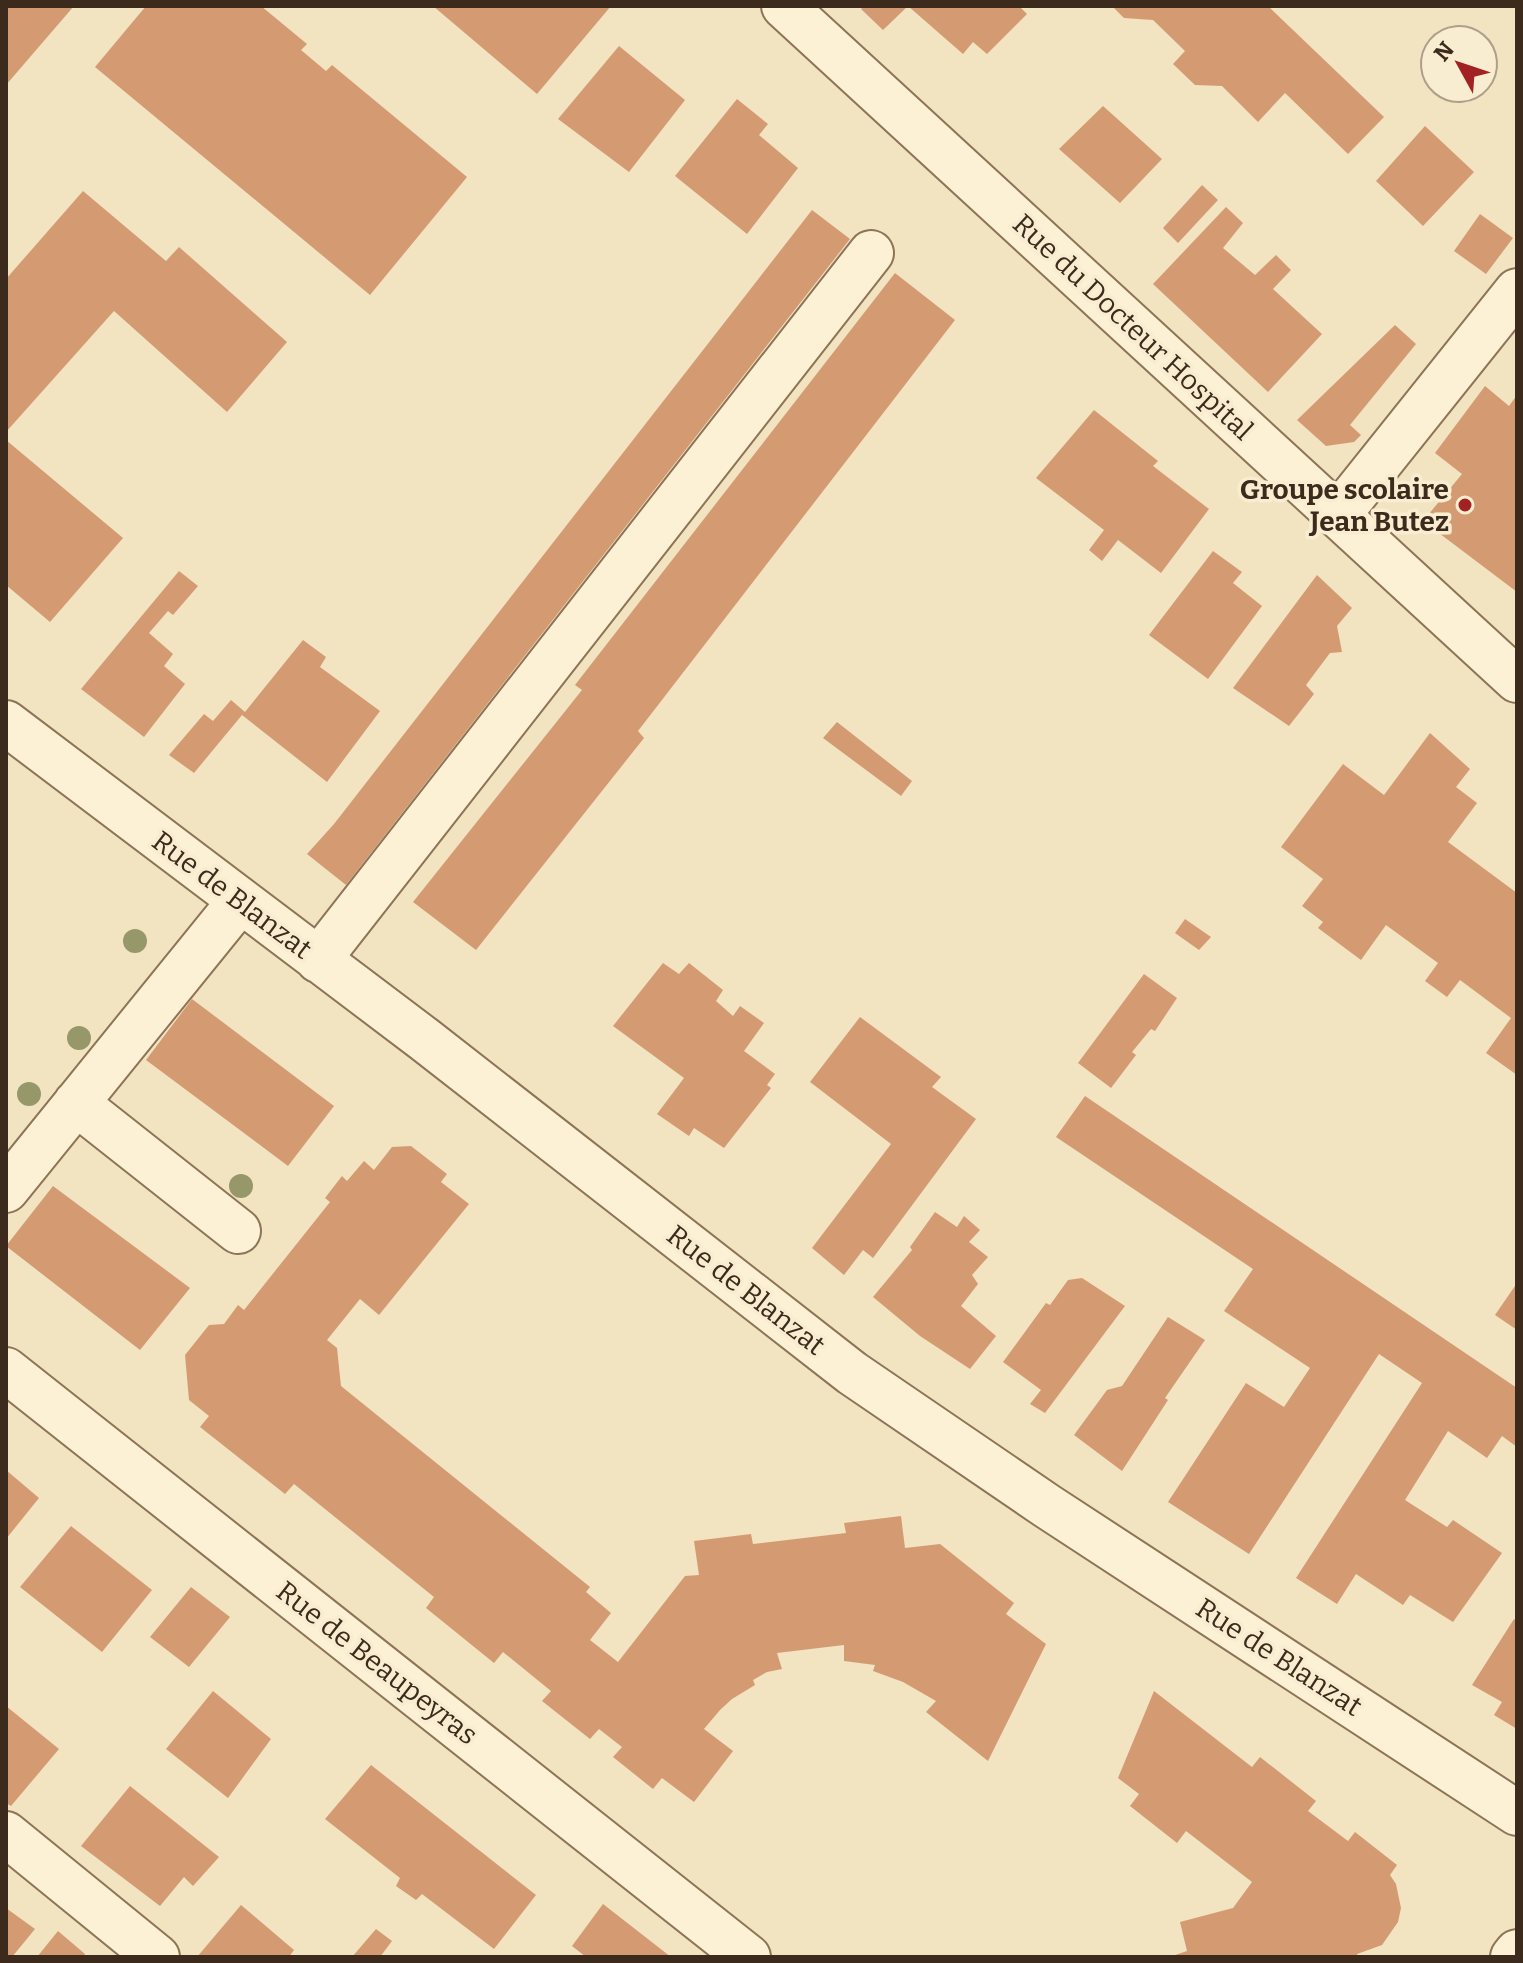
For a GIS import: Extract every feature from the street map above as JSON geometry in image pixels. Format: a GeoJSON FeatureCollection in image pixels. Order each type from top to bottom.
{"type":"FeatureCollection","features":[{"type":"Feature","properties":{"kind":"street","name":"Rue du Docteur Hospital"},"geometry":{"type":"LineString","coordinates":[[784,6],[1517,680]]}},
{"type":"Feature","properties":{"kind":"street"},"geometry":{"type":"LineString","coordinates":[[318,960],[871,253]]}},
{"type":"Feature","properties":{"kind":"street"},"geometry":{"type":"LineString","coordinates":[[1338,515],[1517,291]]}},
{"type":"Feature","properties":{"kind":"street","name":"Rue de Blanzat"},"geometry":{"type":"LineString","coordinates":[[6,723],[424,1039],[852,1373],[1047,1506],[1517,1813]]}},
{"type":"Feature","properties":{"kind":"street"},"geometry":{"type":"LineString","coordinates":[[6,1190],[240,901]]}},
{"type":"Feature","properties":{"kind":"street"},"geometry":{"type":"LineString","coordinates":[[76,1103],[238,1231]]}},
{"type":"Feature","properties":{"kind":"street","name":"Rue de Beaupeyras"},"geometry":{"type":"LineString","coordinates":[[6,1370],[748,1957]]}},
{"type":"Feature","properties":{"kind":"street"},"geometry":{"type":"LineString","coordinates":[[6,1834],[157,1957]]}},
{"type":"Feature","properties":{"kind":"building"},"geometry":{"type":"Polygon","coordinates":[[[6,6],[74,6],[6,85],[6,6]]]}},
{"type":"Feature","properties":{"kind":"building"},"geometry":{"type":"Polygon","coordinates":[[[146,6],[261,6],[307,44],[301,50],[326,71],[332,65],[467,177],[370,295],[95,67],[146,6]]]}},
{"type":"Feature","properties":{"kind":"building"},"geometry":{"type":"Polygon","coordinates":[[[433,6],[611,6],[537,94],[433,6]]]}},
{"type":"Feature","properties":{"kind":"building"},"geometry":{"type":"Polygon","coordinates":[[[864,6],[908,6],[883,30],[861,9],[864,6]]]}},
{"type":"Feature","properties":{"kind":"building"},"geometry":{"type":"Polygon","coordinates":[[[908,6],[1019,6],[1027,14],[987,54],[973,42],[963,54],[908,6]]]}},
{"type":"Feature","properties":{"kind":"building"},"geometry":{"type":"Polygon","coordinates":[[[1112,6],[1268,6],[1384,117],[1348,154],[1285,93],[1258,122],[1222,86],[1195,85],[1173,64],[1185,51],[1153,20],[1124,18],[1112,6]]]}},
{"type":"Feature","properties":{"kind":"building"},"geometry":{"type":"Polygon","coordinates":[[[619,46],[685,100],[629,172],[558,119],[619,46]]]}},
{"type":"Feature","properties":{"kind":"building"},"geometry":{"type":"Polygon","coordinates":[[[737,99],[768,124],[759,135],[798,168],[747,234],[675,176],[737,99]]]}},
{"type":"Feature","properties":{"kind":"building"},"geometry":{"type":"Polygon","coordinates":[[[1103,106],[1162,159],[1120,203],[1059,149],[1103,106]]]}},
{"type":"Feature","properties":{"kind":"building"},"geometry":{"type":"Polygon","coordinates":[[[1425,126],[1474,172],[1423,226],[1376,181],[1425,126]]]}},
{"type":"Feature","properties":{"kind":"building"},"geometry":{"type":"Polygon","coordinates":[[[1202,185],[1218,200],[1178,243],[1163,228],[1202,185]]]}},
{"type":"Feature","properties":{"kind":"building"},"geometry":{"type":"Polygon","coordinates":[[[83,191],[166,261],[179,247],[287,342],[227,412],[114,311],[6,432],[6,279],[83,191]]]}},
{"type":"Feature","properties":{"kind":"building"},"geometry":{"type":"Polygon","coordinates":[[[1226,207],[1243,223],[1223,248],[1255,275],[1276,255],[1291,270],[1273,289],[1322,334],[1268,392],[1153,284],[1226,207]]]}},
{"type":"Feature","properties":{"kind":"building"},"geometry":{"type":"Polygon","coordinates":[[[812,210],[850,239],[346,885],[307,854],[334,824],[812,210]]]}},
{"type":"Feature","properties":{"kind":"building"},"geometry":{"type":"Polygon","coordinates":[[[1480,214],[1513,238],[1486,274],[1454,251],[1480,214]]]}},
{"type":"Feature","properties":{"kind":"building"},"geometry":{"type":"Polygon","coordinates":[[[895,273],[955,320],[638,731],[644,738],[476,950],[413,902],[582,690],[575,685],[895,273]]]}},
{"type":"Feature","properties":{"kind":"building"},"geometry":{"type":"Polygon","coordinates":[[[1395,325],[1416,344],[1350,425],[1361,435],[1354,442],[1326,446],[1297,420],[1395,325]]]}},
{"type":"Feature","properties":{"kind":"building","name":"Groupe scolaire Jean Butez"},"geometry":{"type":"Polygon","coordinates":[[[1485,386],[1509,406],[1517,395],[1517,592],[1423,521],[1462,474],[1435,453],[1485,386]]]}},
{"type":"Feature","properties":{"kind":"building"},"geometry":{"type":"Polygon","coordinates":[[[1094,410],[1158,461],[1153,466],[1209,509],[1161,573],[1118,540],[1102,561],[1089,550],[1104,530],[1036,478],[1094,410]]]}},
{"type":"Feature","properties":{"kind":"building"},"geometry":{"type":"Polygon","coordinates":[[[6,440],[123,538],[50,622],[6,585],[6,440]]]}},
{"type":"Feature","properties":{"kind":"building"},"geometry":{"type":"Polygon","coordinates":[[[1213,551],[1242,572],[1233,583],[1262,606],[1208,679],[1149,635],[1213,551]]]}},
{"type":"Feature","properties":{"kind":"building"},"geometry":{"type":"Polygon","coordinates":[[[179,571],[198,586],[173,615],[168,611],[149,633],[173,654],[164,666],[185,684],[144,737],[81,689],[179,571]]]}},
{"type":"Feature","properties":{"kind":"building"},"geometry":{"type":"Polygon","coordinates":[[[1317,575],[1352,608],[1337,626],[1342,652],[1330,653],[1306,685],[1314,694],[1289,726],[1233,688],[1317,575]]]}},
{"type":"Feature","properties":{"kind":"building"},"geometry":{"type":"Polygon","coordinates":[[[303,640],[326,657],[320,667],[380,711],[327,782],[242,715],[194,773],[169,755],[204,714],[213,721],[231,700],[245,712],[303,640]]]}},
{"type":"Feature","properties":{"kind":"building"},"geometry":{"type":"Polygon","coordinates":[[[837,722],[912,781],[901,796],[823,738],[837,722]]]}},
{"type":"Feature","properties":{"kind":"building"},"geometry":{"type":"Polygon","coordinates":[[[1430,733],[1470,769],[1456,787],[1477,803],[1448,842],[1517,893],[1517,1075],[1486,1053],[1511,1018],[1460,980],[1447,997],[1425,981],[1438,963],[1386,925],[1361,960],[1318,928],[1323,922],[1302,906],[1323,879],[1281,847],[1343,764],[1384,795],[1430,733]]]}},
{"type":"Feature","properties":{"kind":"building"},"geometry":{"type":"Polygon","coordinates":[[[1185,919],[1211,937],[1199,950],[1175,933],[1185,919]]]}},
{"type":"Feature","properties":{"kind":"building"},"geometry":{"type":"Polygon","coordinates":[[[663,963],[679,974],[689,963],[723,990],[716,1001],[733,1016],[740,1006],[764,1023],[744,1051],[775,1074],[767,1085],[771,1088],[724,1148],[694,1128],[689,1136],[657,1114],[684,1078],[613,1026],[663,963]]]}},
{"type":"Feature","properties":{"kind":"building"},"geometry":{"type":"Polygon","coordinates":[[[1144,974],[1177,998],[1155,1031],[1151,1029],[1132,1052],[1136,1055],[1111,1088],[1078,1063],[1144,974]]]}},
{"type":"Feature","properties":{"kind":"building"},"geometry":{"type":"Polygon","coordinates":[[[192,999],[334,1106],[288,1166],[146,1060],[192,999]]]}},
{"type":"Feature","properties":{"kind":"building"},"geometry":{"type":"Polygon","coordinates":[[[860,1017],[941,1077],[932,1087],[976,1119],[873,1258],[863,1250],[844,1275],[812,1248],[891,1144],[810,1082],[860,1017]]]}},
{"type":"Feature","properties":{"kind":"building"},"geometry":{"type":"Polygon","coordinates":[[[1085,1096],[1517,1388],[1517,1447],[1502,1436],[1487,1458],[1448,1431],[1405,1500],[1447,1527],[1453,1520],[1502,1553],[1453,1622],[1410,1595],[1403,1605],[1356,1574],[1337,1604],[1296,1578],[1422,1383],[1379,1354],[1249,1554],[1168,1502],[1246,1383],[1284,1407],[1310,1368],[1224,1311],[1253,1269],[1056,1137],[1085,1096]]]}},
{"type":"Feature","properties":{"kind":"building"},"geometry":{"type":"Polygon","coordinates":[[[411,1146],[447,1174],[441,1182],[469,1204],[379,1315],[360,1299],[327,1340],[337,1348],[341,1386],[590,1587],[586,1592],[611,1613],[590,1640],[618,1662],[685,1576],[699,1575],[694,1541],[751,1534],[753,1544],[846,1533],[844,1523],[901,1516],[905,1548],[940,1544],[1014,1603],[1006,1614],[1046,1644],[988,1761],[926,1712],[936,1701],[903,1682],[873,1671],[875,1665],[844,1661],[844,1645],[777,1653],[782,1669],[767,1672],[753,1680],[755,1685],[720,1710],[704,1729],[733,1751],[694,1802],[662,1778],[653,1789],[613,1757],[622,1747],[599,1729],[590,1739],[542,1701],[551,1691],[503,1652],[494,1663],[426,1608],[434,1597],[294,1484],[285,1494],[200,1427],[209,1416],[189,1400],[185,1355],[209,1325],[224,1324],[238,1305],[244,1310],[330,1202],[325,1198],[342,1176],[347,1181],[364,1161],[374,1170],[392,1147],[411,1146]]]}},
{"type":"Feature","properties":{"kind":"building"},"geometry":{"type":"Polygon","coordinates":[[[53,1186],[190,1288],[140,1350],[6,1246],[53,1186]]]}},
{"type":"Feature","properties":{"kind":"building"},"geometry":{"type":"Polygon","coordinates":[[[935,1212],[957,1227],[964,1216],[980,1230],[969,1242],[988,1257],[972,1275],[978,1284],[961,1306],[996,1336],[970,1369],[920,1336],[873,1297],[912,1250],[910,1247],[935,1212]]]}},
{"type":"Feature","properties":{"kind":"building"},"geometry":{"type":"Polygon","coordinates":[[[1082,1278],[1125,1306],[1045,1413],[1030,1404],[1041,1390],[1003,1362],[1046,1303],[1050,1305],[1068,1280],[1082,1278]]]}},
{"type":"Feature","properties":{"kind":"building"},"geometry":{"type":"Polygon","coordinates":[[[1517,1283],[1517,1330],[1495,1315],[1517,1283]]]}},
{"type":"Feature","properties":{"kind":"building"},"geometry":{"type":"Polygon","coordinates":[[[1168,1317],[1205,1340],[1165,1398],[1168,1400],[1122,1471],[1074,1435],[1107,1390],[1122,1386],[1168,1317]]]}},
{"type":"Feature","properties":{"kind":"building"},"geometry":{"type":"Polygon","coordinates":[[[6,1470],[39,1498],[6,1539],[6,1470]]]}},
{"type":"Feature","properties":{"kind":"building"},"geometry":{"type":"Polygon","coordinates":[[[71,1526],[152,1590],[102,1652],[20,1587],[71,1526]]]}},
{"type":"Feature","properties":{"kind":"building"},"geometry":{"type":"Polygon","coordinates":[[[191,1587],[230,1617],[189,1667],[150,1637],[191,1587]]]}},
{"type":"Feature","properties":{"kind":"building"},"geometry":{"type":"Polygon","coordinates":[[[1514,1619],[1517,1621],[1517,1729],[1494,1715],[1502,1702],[1472,1685],[1514,1619]]]}},
{"type":"Feature","properties":{"kind":"building"},"geometry":{"type":"Polygon","coordinates":[[[213,1691],[271,1739],[228,1798],[166,1749],[213,1691]]]}},
{"type":"Feature","properties":{"kind":"building"},"geometry":{"type":"Polygon","coordinates":[[[1154,1691],[1252,1767],[1260,1757],[1316,1801],[1308,1811],[1348,1841],[1355,1832],[1397,1865],[1390,1875],[1396,1884],[1401,1908],[1398,1922],[1382,1945],[1357,1954],[1358,1957],[1169,1957],[1187,1951],[1180,1922],[1233,1908],[1252,1882],[1186,1831],[1177,1843],[1130,1806],[1139,1794],[1118,1778],[1154,1691]]]}},
{"type":"Feature","properties":{"kind":"building"},"geometry":{"type":"Polygon","coordinates":[[[6,1706],[59,1749],[11,1806],[6,1803],[6,1706]]]}},
{"type":"Feature","properties":{"kind":"building"},"geometry":{"type":"Polygon","coordinates":[[[371,1765],[536,1895],[494,1949],[422,1894],[416,1900],[396,1886],[400,1878],[325,1819],[371,1765]]]}},
{"type":"Feature","properties":{"kind":"building"},"geometry":{"type":"Polygon","coordinates":[[[130,1786],[219,1857],[193,1886],[184,1877],[160,1906],[81,1846],[130,1786]]]}},
{"type":"Feature","properties":{"kind":"building"},"geometry":{"type":"Polygon","coordinates":[[[603,1904],[671,1957],[586,1957],[572,1946],[603,1904]]]}},
{"type":"Feature","properties":{"kind":"building"},"geometry":{"type":"Polygon","coordinates":[[[241,1905],[294,1950],[289,1957],[197,1957],[241,1905]]]}},
{"type":"Feature","properties":{"kind":"building"},"geometry":{"type":"Polygon","coordinates":[[[6,1908],[35,1929],[12,1957],[6,1957],[6,1908]]]}},
{"type":"Feature","properties":{"kind":"building"},"geometry":{"type":"Polygon","coordinates":[[[376,1929],[392,1941],[380,1957],[352,1957],[376,1929]]]}},
{"type":"Feature","properties":{"kind":"building"},"geometry":{"type":"Polygon","coordinates":[[[58,1931],[85,1954],[83,1957],[37,1957],[58,1931]]]}},
{"type":"Feature","properties":{"kind":"place","name":"Groupe scolaire Jean Butez"},"geometry":{"type":"Point","coordinates":[1465,505]}}]}
